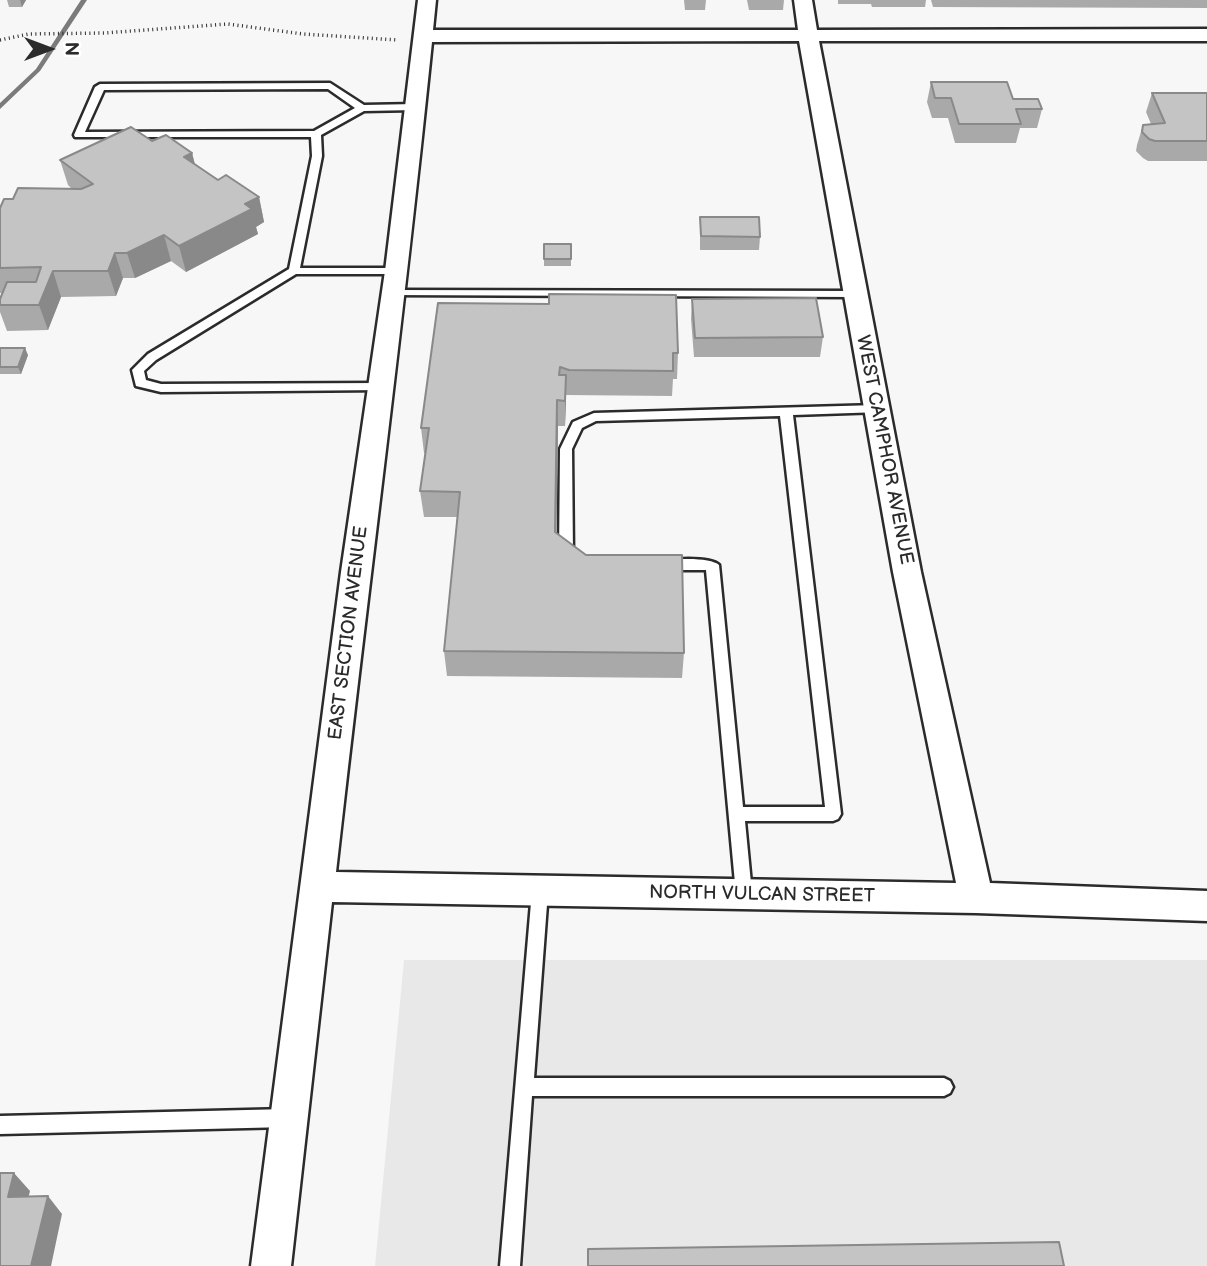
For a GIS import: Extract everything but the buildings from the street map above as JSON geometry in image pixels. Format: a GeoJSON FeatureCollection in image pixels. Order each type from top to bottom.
{"type":"FeatureCollection","features":[{"type":"Feature","properties":{"kind":"street","name":"EAST SECTION AVENUE"},"geometry":{"type":"LineString","coordinates":[[271,1266],[316,887],[416,107],[427,0]]}},
{"type":"Feature","properties":{"kind":"street","name":"WEST CAMPHOR AVENUE"},"geometry":{"type":"LineString","coordinates":[[803,0],[877,409],[976,898]]}},
{"type":"Feature","properties":{"kind":"street"},"geometry":{"type":"LineString","coordinates":[[422,39],[808,34],[1207,35]]}},
{"type":"Feature","properties":{"kind":"street","name":"NORTH VULCAN STREET"},"geometry":{"type":"LineString","coordinates":[[316,887],[976,898],[1207,906]]}},
{"type":"Feature","properties":{"kind":"lane"},"geometry":{"type":"LineString","coordinates":[[362,108],[330,86],[100,87],[79,135],[316,134],[362,108],[416,107]]}},
{"type":"Feature","properties":{"kind":"lane"},"geometry":{"type":"LineString","coordinates":[[294,271],[317,156],[316,134]]}},
{"type":"Feature","properties":{"kind":"lane"},"geometry":{"type":"LineString","coordinates":[[381,387],[161,388],[140,383],[138,370],[152,357],[294,271],[394,282],[855,294]]}},
{"type":"Feature","properties":{"kind":"lane"},"geometry":{"type":"LineString","coordinates":[[576,560],[565,556],[566,449],[576,425],[594,417],[877,409]]}},
{"type":"Feature","properties":{"kind":"lane"},"geometry":{"type":"LineString","coordinates":[[736,814],[833,814],[786,412]]}},
{"type":"Feature","properties":{"kind":"lane"},"geometry":{"type":"LineString","coordinates":[[657,565],[712,565],[744,894]]}},
{"type":"Feature","properties":{"kind":"lane"},"geometry":{"type":"LineString","coordinates":[[510,1266],[540,891]]}},
{"type":"Feature","properties":{"kind":"lane"},"geometry":{"type":"LineString","coordinates":[[524,1087],[944,1087]]}},
{"type":"Feature","properties":{"kind":"lane"},"geometry":{"type":"LineString","coordinates":[[0,1125],[289,1118]]}},
{"type":"Feature","properties":{"kind":"path"},"geometry":{"type":"LineString","coordinates":[[0,40],[29,34],[104,33],[228,24],[303,34],[422,39]]}},
{"type":"Feature","properties":{"kind":"shaded area"},"geometry":{"type":"Polygon","coordinates":[[[404,960],[1207,960],[1207,1266],[375,1266],[404,960]]]}},
{"type":"Feature","properties":{"kind":"waterway"},"geometry":{"type":"LineString","coordinates":[[0,107],[38,70],[84,0]]}}]}
